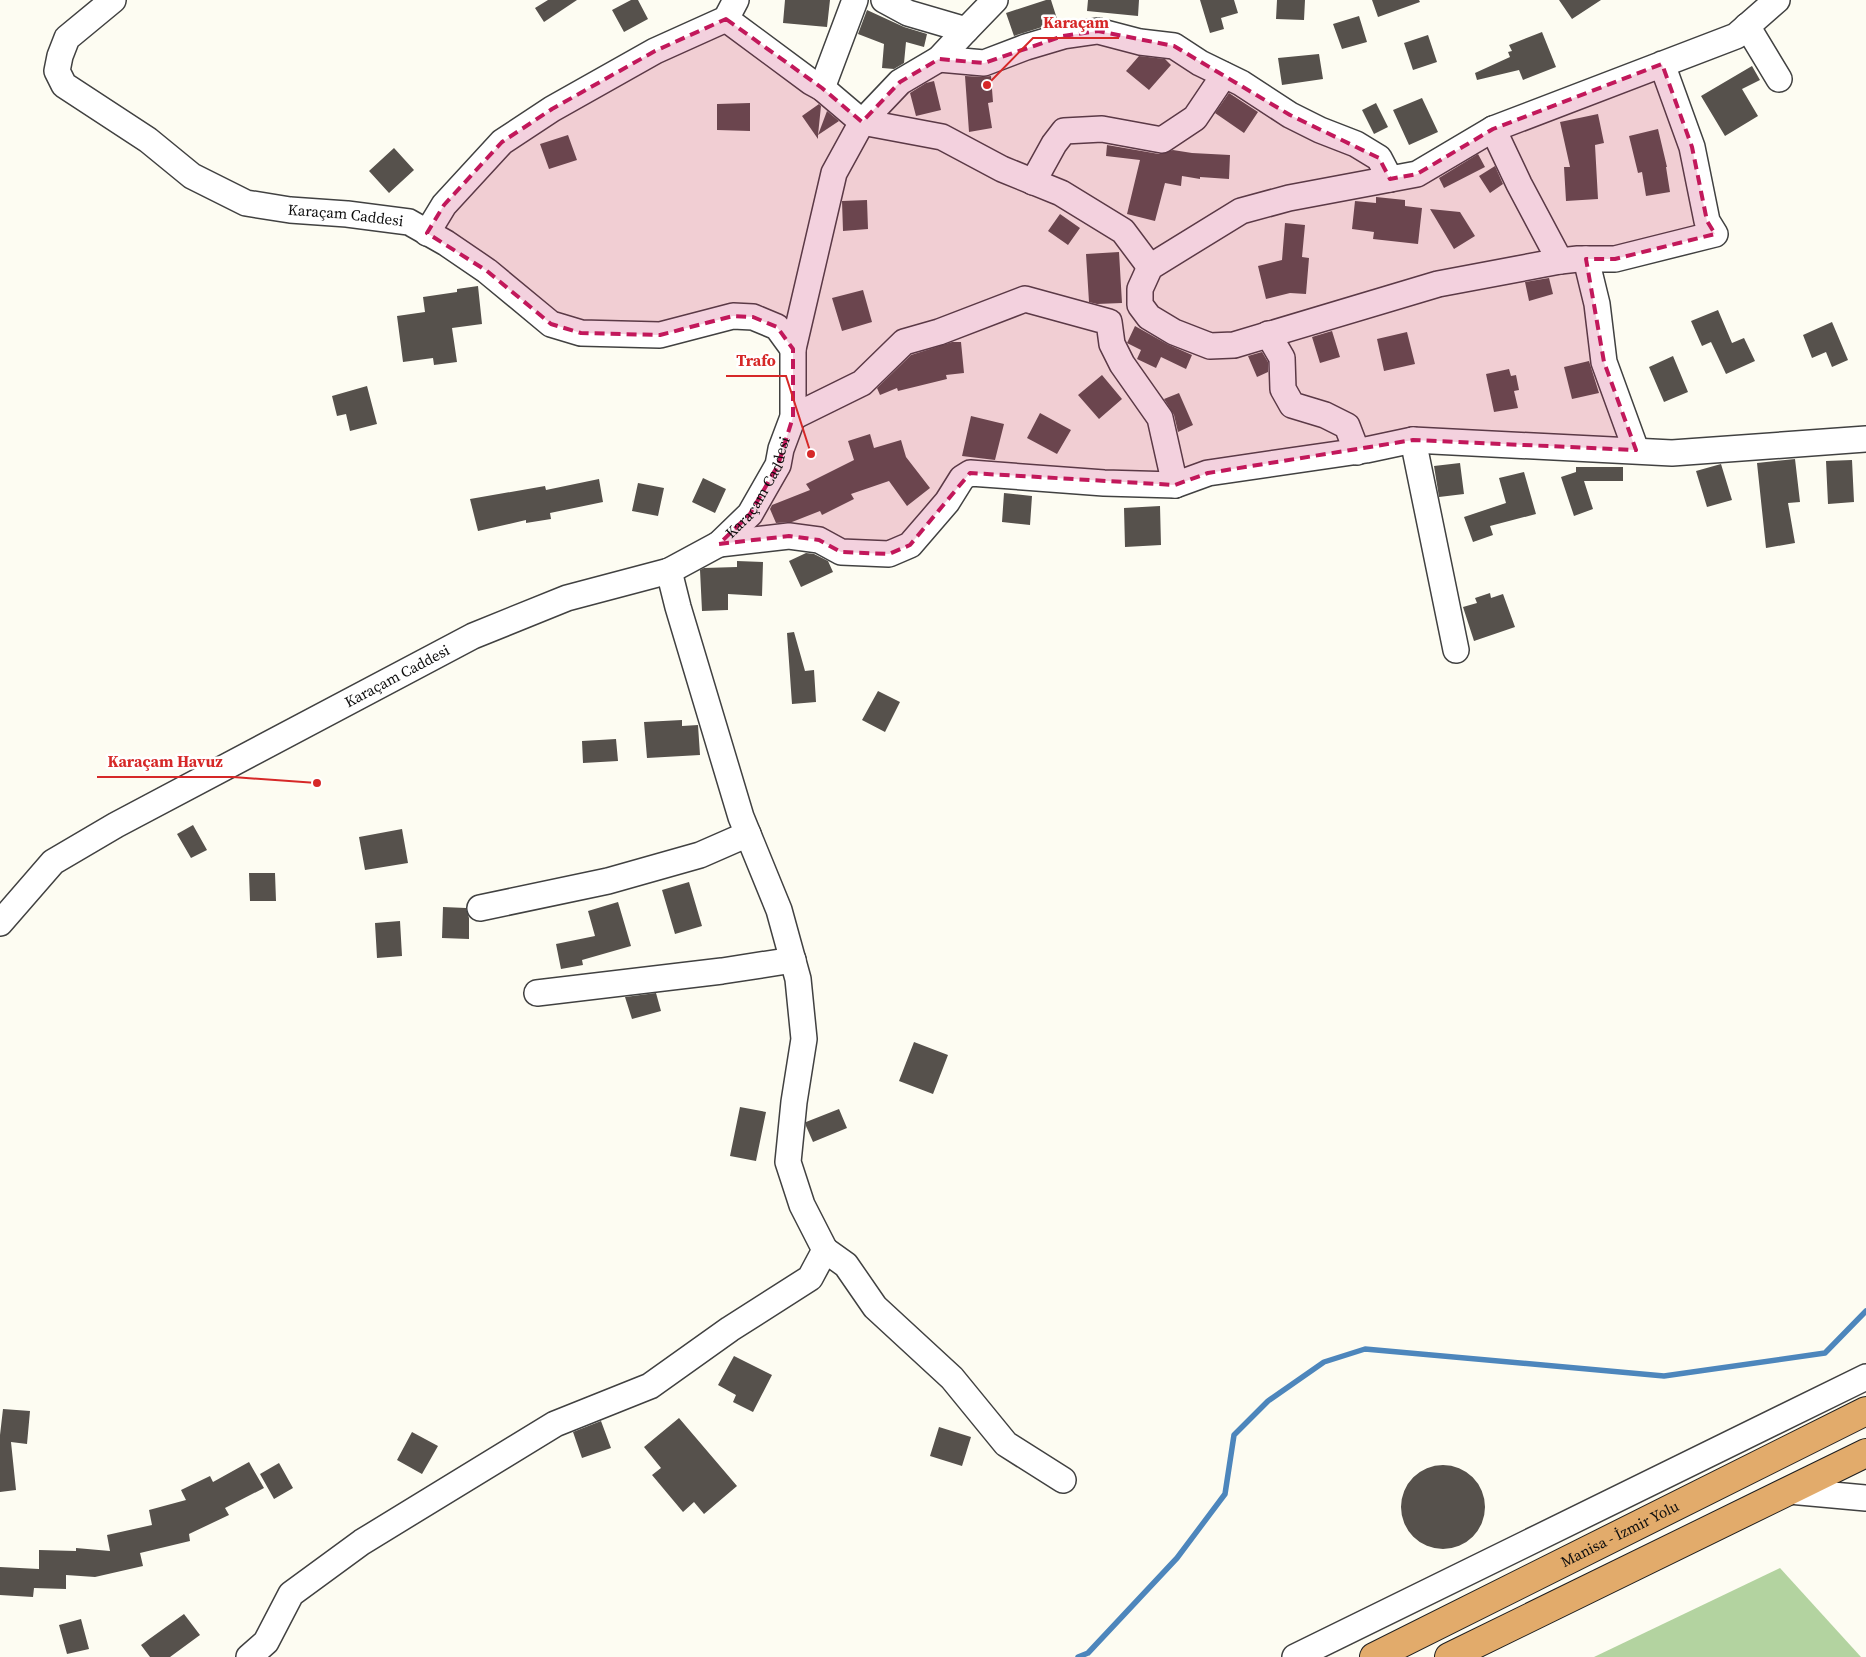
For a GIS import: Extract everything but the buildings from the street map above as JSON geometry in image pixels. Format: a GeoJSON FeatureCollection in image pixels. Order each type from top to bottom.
{"type":"FeatureCollection","features":[{"type":"Feature","properties":{"kind":"highway","name":"Manisa - İzmir Yolu"},"geometry":{"type":"LineString","coordinates":[[1374,1657],[1866,1411]]}},
{"type":"Feature","properties":{"kind":"highway"},"geometry":{"type":"LineString","coordinates":[[1450,1657],[1866,1453]]}},
{"type":"Feature","properties":{"kind":"street","name":"Karaçam Caddesi"},"geometry":{"type":"LineString","coordinates":[[0,923],[53,862],[116,826],[473,636],[567,598],[668,571],[719,544],[750,514],[778,465],[781,449],[793,417],[793,350],[777,327],[753,317],[733,316],[660,336],[581,333],[551,324],[487,271],[409,222],[347,214],[290,210],[246,203],[192,176],[148,140],[64,84],[57,71],[67,38],[113,0]]}},
{"type":"Feature","properties":{"kind":"street"},"geometry":{"type":"LineString","coordinates":[[822,88],[854,0]]}},
{"type":"Feature","properties":{"kind":"street"},"geometry":{"type":"LineString","coordinates":[[884,0],[908,12],[966,30]]}},
{"type":"Feature","properties":{"kind":"street"},"geometry":{"type":"LineString","coordinates":[[793,350],[834,172],[862,122],[900,82],[938,59],[995,0]]}},
{"type":"Feature","properties":{"kind":"street"},"geometry":{"type":"LineString","coordinates":[[1662,64],[1692,147],[1707,221],[1715,234],[1615,260],[1560,262],[1438,284],[1234,345],[1210,346],[1174,332],[1149,316],[1140,305],[1140,289],[1150,267],[1241,211],[1288,198],[1417,174],[1494,129],[1662,64],[1736,36],[1777,0]]}},
{"type":"Feature","properties":{"kind":"street"},"geometry":{"type":"LineString","coordinates":[[427,233],[444,205],[502,142],[552,109],[731,10],[811,82],[822,88],[862,122],[942,137],[1002,169],[1060,193],[1123,231],[1150,267]]}},
{"type":"Feature","properties":{"kind":"street"},"geometry":{"type":"LineString","coordinates":[[1747,26],[1778,79]]}},
{"type":"Feature","properties":{"kind":"street"},"geometry":{"type":"LineString","coordinates":[[938,59],[984,63],[1026,47],[1063,36],[1098,31],[1140,42],[1174,46],[1200,64],[1241,83],[1290,114],[1320,130],[1356,144],[1379,158],[1390,179]]}},
{"type":"Feature","properties":{"kind":"street"},"geometry":{"type":"LineString","coordinates":[[1033,182],[1054,144],[1064,131],[1102,129],[1162,140],[1195,118],[1224,75]]}},
{"type":"Feature","properties":{"kind":"street"},"geometry":{"type":"LineString","coordinates":[[1494,129],[1519,184],[1560,262]]}},
{"type":"Feature","properties":{"kind":"street"},"geometry":{"type":"LineString","coordinates":[[1586,260],[1597,304],[1604,362],[1636,450]]}},
{"type":"Feature","properties":{"kind":"street"},"geometry":{"type":"LineString","coordinates":[[793,417],[862,383],[904,342],[939,332],[1025,299],[1109,322],[1149,316]]}},
{"type":"Feature","properties":{"kind":"street"},"geometry":{"type":"LineString","coordinates":[[1109,322],[1112,344],[1122,364],[1160,418],[1175,485]]}},
{"type":"Feature","properties":{"kind":"street"},"geometry":{"type":"LineString","coordinates":[[1268,334],[1282,358],[1283,389],[1292,405],[1325,414],[1347,426],[1357,452]]}},
{"type":"Feature","properties":{"kind":"street"},"geometry":{"type":"LineString","coordinates":[[719,544],[789,536],[819,540],[841,552],[889,554],[910,545],[947,502],[962,478],[970,473],[1104,483],[1175,485],[1208,473],[1357,452],[1413,440],[1672,453],[1866,439]]}},
{"type":"Feature","properties":{"kind":"street"},"geometry":{"type":"LineString","coordinates":[[1413,440],[1456,650]]}},
{"type":"Feature","properties":{"kind":"street"},"geometry":{"type":"LineString","coordinates":[[668,571],[735,798],[779,910],[798,979],[804,1039],[794,1102],[788,1162],[802,1204],[825,1250],[846,1265],[875,1307],[952,1378],[1006,1444],[1063,1480]]}},
{"type":"Feature","properties":{"kind":"street"},"geometry":{"type":"LineString","coordinates":[[480,908],[608,881],[700,855],[748,834]]}},
{"type":"Feature","properties":{"kind":"street"},"geometry":{"type":"LineString","coordinates":[[537,994],[722,971],[793,960]]}},
{"type":"Feature","properties":{"kind":"street"},"geometry":{"type":"LineString","coordinates":[[249,1657],[266,1642],[291,1594],[362,1542],[555,1424],[650,1386],[730,1329],[810,1278],[825,1250]]}},
{"type":"Feature","properties":{"kind":"street"},"geometry":{"type":"LineString","coordinates":[[1295,1657],[1866,1378]]}},
{"type":"Feature","properties":{"kind":"street"},"geometry":{"type":"LineString","coordinates":[[1789,1491],[1866,1498]]}},
{"type":"Feature","properties":{"kind":"highlighted area"},"geometry":{"type":"Polygon","coordinates":[[[726,19],[822,88],[862,122],[900,82],[939,59],[984,63],[1063,36],[1098,31],[1174,46],[1290,115],[1379,158],[1390,179],[1417,174],[1493,129],[1662,64],[1692,147],[1707,221],[1715,234],[1615,259],[1586,259],[1604,362],[1636,450],[1413,440],[1208,473],[1175,485],[970,473],[910,545],[889,554],[841,552],[819,540],[789,536],[719,544],[750,514],[778,465],[793,417],[793,349],[777,327],[753,317],[733,316],[660,335],[581,333],[551,324],[487,271],[427,233],[444,205],[502,142],[552,109],[655,51],[726,19]]]}},
{"type":"Feature","properties":{"kind":"green space"},"geometry":{"type":"Polygon","coordinates":[[[1780,1568],[1861,1657],[1594,1657],[1780,1568]]]}},
{"type":"Feature","properties":{"kind":"waterway"},"geometry":{"type":"LineString","coordinates":[[1078,1657],[1088,1653],[1177,1558],[1225,1494],[1234,1435],[1268,1401],[1324,1362],[1365,1349],[1664,1376],[1825,1353],[1866,1311]]}},
{"type":"Feature","properties":{"kind":"place","name":"Karaçam"},"geometry":{"type":"Point","coordinates":[987,85]}},
{"type":"Feature","properties":{"kind":"place","name":"Trafo"},"geometry":{"type":"Point","coordinates":[811,454]}},
{"type":"Feature","properties":{"kind":"place","name":"Karaçam Havuz"},"geometry":{"type":"Point","coordinates":[317,783]}}]}
